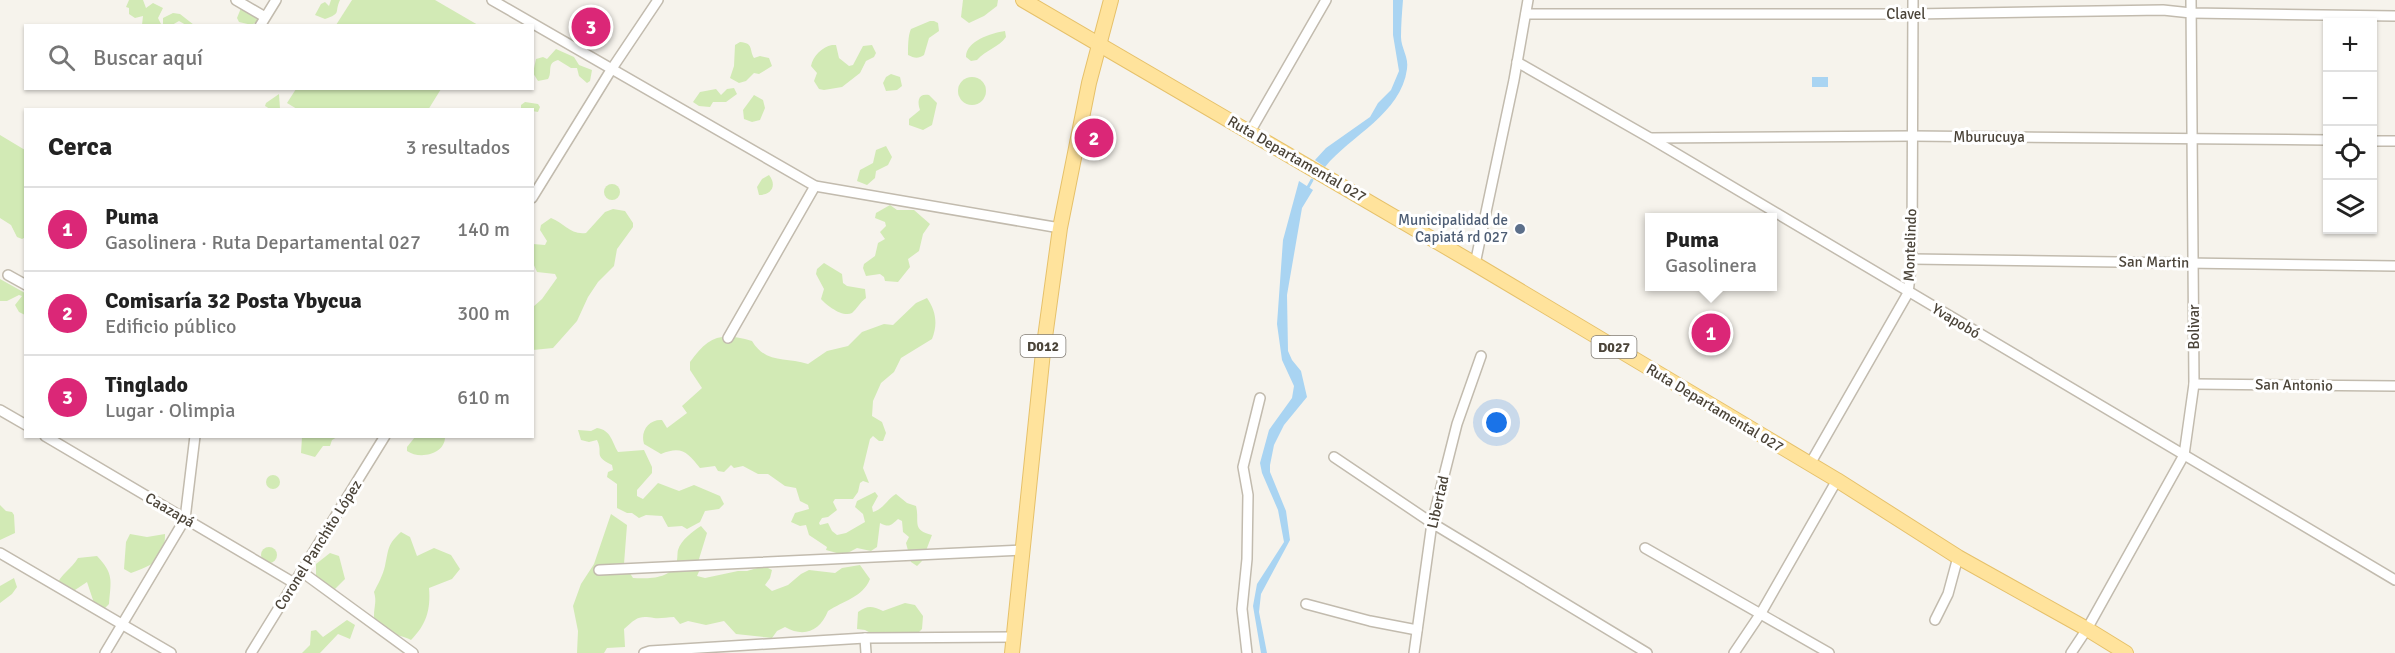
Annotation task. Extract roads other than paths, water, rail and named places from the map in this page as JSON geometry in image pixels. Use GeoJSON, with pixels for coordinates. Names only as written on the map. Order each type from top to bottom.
{"type":"FeatureCollection","features":[{"type":"Feature","properties":{"kind":"main road","name":"Ruta Departamental 027"},"geometry":{"type":"LineString","coordinates":[[1023,0],[1475,264],[1837,480],[1958,557],[2126,653]]}},
{"type":"Feature","properties":{"kind":"main road","name":"D012"},"geometry":{"type":"LineString","coordinates":[[1012,653],[1043,352],[1060,228],[1089,83],[1111,0]]}},
{"type":"Feature","properties":{"kind":"street"},"geometry":{"type":"LineString","coordinates":[[236,0],[262,21],[276,0]]}},
{"type":"Feature","properties":{"kind":"street"},"geometry":{"type":"LineString","coordinates":[[492,0],[533,24]]}},
{"type":"Feature","properties":{"kind":"street"},"geometry":{"type":"LineString","coordinates":[[534,195],[611,70],[658,0]]}},
{"type":"Feature","properties":{"kind":"street"},"geometry":{"type":"LineString","coordinates":[[1250,132],[1326,0]]}},
{"type":"Feature","properties":{"kind":"street"},"geometry":{"type":"LineString","coordinates":[[1475,264],[1528,0]]}},
{"type":"Feature","properties":{"kind":"street","name":"Montelindo"},"geometry":{"type":"LineString","coordinates":[[1810,464],[1908,293],[1912,259],[1913,0]]}},
{"type":"Feature","properties":{"kind":"street","name":"Bolivar"},"geometry":{"type":"LineString","coordinates":[[2071,653],[2087,629],[2184,455],[2194,384],[2191,0]]}},
{"type":"Feature","properties":{"kind":"street","name":"Clavel"},"geometry":{"type":"LineString","coordinates":[[1526,14],[1913,14],[2163,10],[2191,14],[2395,16]]}},
{"type":"Feature","properties":{"kind":"street"},"geometry":{"type":"LineString","coordinates":[[534,25],[815,186],[1060,228]]}},
{"type":"Feature","properties":{"kind":"street","name":"Yvapobó"},"geometry":{"type":"LineString","coordinates":[[1517,62],[1775,213]]}},
{"type":"Feature","properties":{"kind":"street","name":"Mburucuya"},"geometry":{"type":"LineString","coordinates":[[1650,138],[1911,136],[2323,140]]}},
{"type":"Feature","properties":{"kind":"street"},"geometry":{"type":"LineString","coordinates":[[2377,141],[2395,141]]}},
{"type":"Feature","properties":{"kind":"street"},"geometry":{"type":"LineString","coordinates":[[728,338],[815,186]]}},
{"type":"Feature","properties":{"kind":"street","name":"Yvapobó"},"geometry":{"type":"LineString","coordinates":[[1777,214],[2395,580]]}},
{"type":"Feature","properties":{"kind":"street","name":"San Martin"},"geometry":{"type":"LineString","coordinates":[[1912,259],[2395,266]]}},
{"type":"Feature","properties":{"kind":"street"},"geometry":{"type":"LineString","coordinates":[[8,275],[24,284]]}},
{"type":"Feature","properties":{"kind":"street","name":"Libertad"},"geometry":{"type":"LineString","coordinates":[[1414,650],[1432,523],[1457,424],[1481,356]]}},
{"type":"Feature","properties":{"kind":"street","name":"San Antonio"},"geometry":{"type":"LineString","coordinates":[[2194,384],[2395,386]]}},
{"type":"Feature","properties":{"kind":"street"},"geometry":{"type":"LineString","coordinates":[[1247,653],[1242,609],[1247,559],[1248,495],[1242,467],[1260,399]]}},
{"type":"Feature","properties":{"kind":"street"},"geometry":{"type":"LineString","coordinates":[[0,410],[24,424]]}},
{"type":"Feature","properties":{"kind":"street","name":"Caazapá"},"geometry":{"type":"LineString","coordinates":[[48,438],[294,583]]}},
{"type":"Feature","properties":{"kind":"street"},"geometry":{"type":"LineString","coordinates":[[105,653],[185,519],[195,438]]}},
{"type":"Feature","properties":{"kind":"street","name":"Coronel Panchito López"},"geometry":{"type":"LineString","coordinates":[[251,653],[384,438]]}},
{"type":"Feature","properties":{"kind":"street"},"geometry":{"type":"LineString","coordinates":[[1334,457],[1432,523],[1647,653]]}},
{"type":"Feature","properties":{"kind":"street"},"geometry":{"type":"LineString","coordinates":[[1734,653],[1761,613],[1837,480]]}},
{"type":"Feature","properties":{"kind":"street"},"geometry":{"type":"LineString","coordinates":[[1645,548],[1829,653]]}},
{"type":"Feature","properties":{"kind":"street"},"geometry":{"type":"LineString","coordinates":[[598,570],[1022,550]]}},
{"type":"Feature","properties":{"kind":"street"},"geometry":{"type":"LineString","coordinates":[[0,553],[171,653]]}},
{"type":"Feature","properties":{"kind":"street"},"geometry":{"type":"LineString","coordinates":[[1935,620],[1948,594],[1958,557]]}},
{"type":"Feature","properties":{"kind":"street"},"geometry":{"type":"LineString","coordinates":[[302,572],[400,649],[413,653]]}},
{"type":"Feature","properties":{"kind":"street"},"geometry":{"type":"LineString","coordinates":[[1306,604],[1370,621],[1417,630]]}},
{"type":"Feature","properties":{"kind":"street"},"geometry":{"type":"LineString","coordinates":[[644,653],[650,651],[745,650],[865,639],[1013,637]]}},
{"type":"Feature","properties":{"kind":"street"},"geometry":{"type":"LineString","coordinates":[[865,639],[866,653]]}},
{"type":"Feature","properties":{"kind":"street"},"geometry":{"type":"LineString","coordinates":[[1414,650],[1425,653]]}},
{"type":"Feature","properties":{"kind":"water"},"geometry":{"type":"Polygon","coordinates":[[[1393,0],[1403,0],[1401,37],[1407,69],[1403,85],[1395,99],[1374,123],[1325,167],[1315,160],[1326,148],[1370,117],[1378,103],[1391,90],[1399,71],[1393,35],[1393,0]]]}},
{"type":"Feature","properties":{"kind":"water"},"geometry":{"type":"Polygon","coordinates":[[[1812,77],[1828,77],[1828,87],[1812,87],[1812,77]]]}},
{"type":"Feature","properties":{"kind":"water"},"geometry":{"type":"Polygon","coordinates":[[[1299,181],[1313,190],[1302,208],[1287,295],[1288,351],[1301,371],[1307,397],[1284,425],[1274,445],[1270,465],[1270,472],[1286,511],[1290,540],[1261,594],[1259,612],[1267,653],[1261,653],[1253,606],[1257,584],[1284,542],[1278,510],[1260,463],[1269,430],[1292,398],[1294,386],[1282,360],[1277,324],[1283,240],[1299,181]]]}},
{"type":"Feature","properties":{"kind":"waterway"},"geometry":{"type":"LineString","coordinates":[[1307,189],[1312,180]]}},
{"type":"Feature","properties":{"kind":"place","name":"Tinglado"},"geometry":{"type":"Point","coordinates":[591,27]}},
{"type":"Feature","properties":{"kind":"place","name":"Comisaría 32 Posta Ybycua"},"geometry":{"type":"Point","coordinates":[1094,138]}},
{"type":"Feature","properties":{"kind":"place","name":"Municipalidad de Capiatá rd 027"},"geometry":{"type":"Point","coordinates":[1520,229]}},
{"type":"Feature","properties":{"kind":"place","name":"Puma"},"geometry":{"type":"Point","coordinates":[1711,333]}}]}
